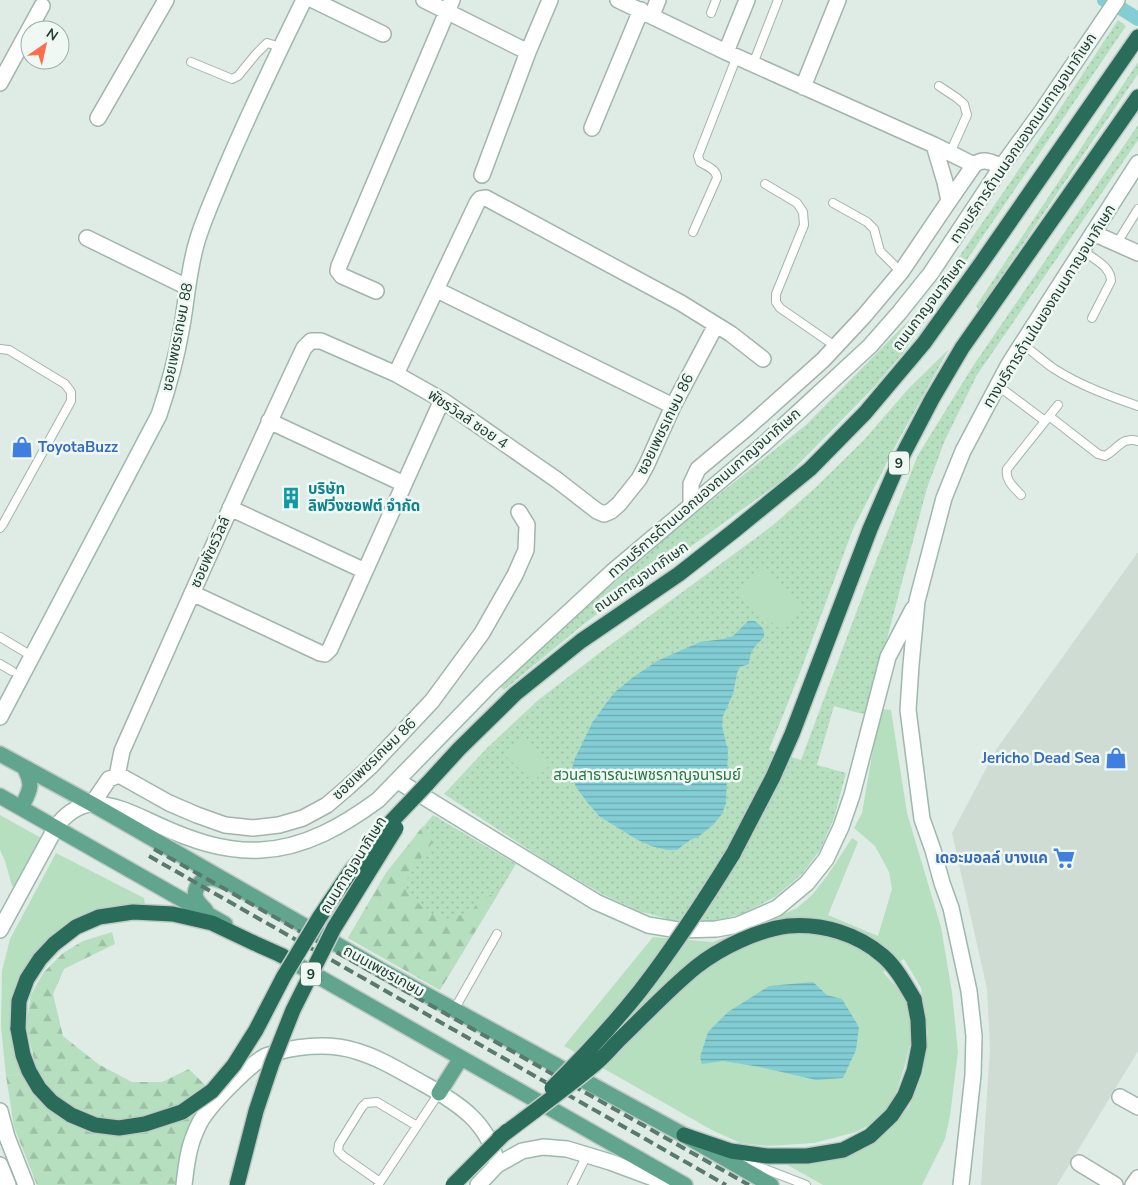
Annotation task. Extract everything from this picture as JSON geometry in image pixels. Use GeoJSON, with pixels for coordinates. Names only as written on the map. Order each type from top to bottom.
{"type":"FeatureCollection","features":[{"type":"Feature","properties":{"kind":"highway","name":"ถนนกาญจนาภิเษก"},"geometry":{"type":"LineString","coordinates":[[236,1185],[256,1111],[272,1062],[293,1010],[334,928],[377,858],[427,784],[459,749],[515,694],[580,641],[679,574],[810,469],[865,413],[924,343],[1138,37]]}},
{"type":"Feature","properties":{"kind":"highway","name":"9"},"geometry":{"type":"LineString","coordinates":[[453,1185],[540,1100],[603,1034],[639,992],[696,913],[733,854],[777,768],[813,682],[870,529],[899,462],[932,399],[962,348],[1135,102]]}},
{"type":"Feature","properties":{"kind":"highway"},"geometry":{"type":"LineString","coordinates":[[283,956],[212,923],[173,914],[133,912],[99,917],[76,927],[54,944],[40,959],[27,979],[19,1001],[18,1029],[23,1056],[39,1088],[52,1102],[71,1115],[95,1125],[119,1128],[145,1124],[182,1112],[212,1091],[234,1065],[256,1030],[289,968],[319,918],[350,872],[389,824],[427,784]]}},
{"type":"Feature","properties":{"kind":"highway"},"geometry":{"type":"LineString","coordinates":[[499,1138],[596,1064],[696,967],[733,944],[764,932],[788,926],[816,926],[863,940],[885,957],[914,999],[918,1020],[919,1046],[914,1071],[905,1095],[892,1115],[870,1136],[843,1150],[808,1156],[767,1156],[731,1151],[684,1135]]}},
{"type":"Feature","properties":{"kind":"main road","name":"ถนนเพชรเกษม"},"geometry":{"type":"LineString","coordinates":[[0,754],[181,854],[383,971],[684,1135],[771,1185]]}},
{"type":"Feature","properties":{"kind":"main road"},"geometry":{"type":"LineString","coordinates":[[21,808],[31,784],[24,767]]}},
{"type":"Feature","properties":{"kind":"main road"},"geometry":{"type":"LineString","coordinates":[[0,796],[685,1185]]}},
{"type":"Feature","properties":{"kind":"main road"},"geometry":{"type":"LineString","coordinates":[[212,917],[197,900],[195,894],[197,888],[206,878],[230,884]]}},
{"type":"Feature","properties":{"kind":"main road"},"geometry":{"type":"LineString","coordinates":[[439,1093],[461,1058]]}},
{"type":"Feature","properties":{"kind":"street"},"geometry":{"type":"LineString","coordinates":[[98,118],[166,0]]}},
{"type":"Feature","properties":{"kind":"street","name":"ซอยเพชรเกษม 88"},"geometry":{"type":"LineString","coordinates":[[0,717],[159,416],[169,383],[181,330],[187,287],[196,246],[211,203],[240,135],[304,0]]}},
{"type":"Feature","properties":{"kind":"street"},"geometry":{"type":"LineString","coordinates":[[313,0],[383,34]]}},
{"type":"Feature","properties":{"kind":"street"},"geometry":{"type":"LineString","coordinates":[[424,0],[449,6],[528,52]]}},
{"type":"Feature","properties":{"kind":"street"},"geometry":{"type":"LineString","coordinates":[[482,175],[528,52],[550,0]]}},
{"type":"Feature","properties":{"kind":"street"},"geometry":{"type":"LineString","coordinates":[[618,0],[974,165]]}},
{"type":"Feature","properties":{"kind":"street"},"geometry":{"type":"LineString","coordinates":[[592,128],[647,13],[658,0]]}},
{"type":"Feature","properties":{"kind":"street"},"geometry":{"type":"LineString","coordinates":[[731,54],[747,0]]}},
{"type":"Feature","properties":{"kind":"street"},"geometry":{"type":"LineString","coordinates":[[803,87],[838,0]]}},
{"type":"Feature","properties":{"kind":"street","name":"ทางบริการด้านนอกของถนนกาญจนาภิเษก"},"geometry":{"type":"LineString","coordinates":[[92,804],[120,809],[212,846],[260,850],[301,843],[357,816],[378,800],[491,684],[611,573],[764,444],[870,346],[931,273],[1002,166],[1042,111],[1117,0]]}},
{"type":"Feature","properties":{"kind":"street"},"geometry":{"type":"LineString","coordinates":[[0,84],[42,6]]}},
{"type":"Feature","properties":{"kind":"street"},"geometry":{"type":"LineString","coordinates":[[376,291],[342,276],[338,272],[339,266],[449,6]]}},
{"type":"Feature","properties":{"kind":"street"},"geometry":{"type":"LineString","coordinates":[[934,145],[945,182],[948,201]]}},
{"type":"Feature","properties":{"kind":"street"},"geometry":{"type":"LineString","coordinates":[[691,504],[691,484],[698,469],[823,360],[864,316],[901,272],[974,165],[984,160],[1002,166]]}},
{"type":"Feature","properties":{"kind":"street","name":"ทางบริการด้านในของถนนกาญจนาภิเษก"},"geometry":{"type":"LineString","coordinates":[[961,1185],[973,1075],[974,1036],[969,991],[951,908],[922,819],[908,710],[910,665],[917,600],[944,498],[963,451],[1009,364],[1138,163]]}},
{"type":"Feature","properties":{"kind":"street"},"geometry":{"type":"LineString","coordinates":[[396,374],[477,203],[480,199],[486,198],[681,303],[732,334],[764,359]]}},
{"type":"Feature","properties":{"kind":"street"},"geometry":{"type":"LineString","coordinates":[[1093,233],[1138,253]]}},
{"type":"Feature","properties":{"kind":"street"},"geometry":{"type":"LineString","coordinates":[[87,238],[187,287]]}},
{"type":"Feature","properties":{"kind":"street"},"geometry":{"type":"LineString","coordinates":[[436,290],[673,406]]}},
{"type":"Feature","properties":{"kind":"street","name":"ซอยเพชรเกษม 86"},"geometry":{"type":"LineString","coordinates":[[604,514],[619,504],[639,479],[673,406],[716,325]]}},
{"type":"Feature","properties":{"kind":"street","name":"ซอยพัชรวิลล์"},"geometry":{"type":"LineString","coordinates":[[116,776],[122,751],[269,421],[304,348],[311,340],[321,341]]}},
{"type":"Feature","properties":{"kind":"street","name":"พัชรวิลล์ ซอย 4"},"geometry":{"type":"LineString","coordinates":[[321,341],[396,374],[442,400],[557,480],[597,511],[604,514]]}},
{"type":"Feature","properties":{"kind":"street"},"geometry":{"type":"LineString","coordinates":[[192,593],[325,654],[330,650],[442,400]]}},
{"type":"Feature","properties":{"kind":"street"},"geometry":{"type":"LineString","coordinates":[[269,421],[404,484]]}},
{"type":"Feature","properties":{"kind":"street"},"geometry":{"type":"LineString","coordinates":[[747,428],[764,444]]}},
{"type":"Feature","properties":{"kind":"street"},"geometry":{"type":"LineString","coordinates":[[230,508],[365,571]]}},
{"type":"Feature","properties":{"kind":"street","name":"ซอยเพชรเกษม 86"},"geometry":{"type":"LineString","coordinates":[[116,776],[119,775],[170,803],[225,825],[253,828],[279,824],[303,818],[327,804],[371,766],[432,701],[482,632],[515,575],[526,550],[527,525],[519,512]]}},
{"type":"Feature","properties":{"kind":"street"},"geometry":{"type":"LineString","coordinates":[[398,781],[596,902],[648,925],[678,930],[716,929],[738,924],[777,908],[807,883],[826,859],[842,827],[888,657],[917,600]]}},
{"type":"Feature","properties":{"kind":"street"},"geometry":{"type":"LineString","coordinates":[[0,930],[56,827],[68,814],[81,806],[92,804],[110,779],[116,776]]}},
{"type":"Feature","properties":{"kind":"street"},"geometry":{"type":"LineString","coordinates":[[184,1185],[194,1134],[204,1116],[244,1072],[265,1057],[295,1048],[324,1046],[354,1050],[388,1064],[439,1093],[472,1117],[487,1134],[495,1153],[497,1165]]}},
{"type":"Feature","properties":{"kind":"street"},"geometry":{"type":"LineString","coordinates":[[1120,1097],[1138,1107]]}},
{"type":"Feature","properties":{"kind":"street"},"geometry":{"type":"LineString","coordinates":[[0,1110],[7,1137],[26,1185]]}},
{"type":"Feature","properties":{"kind":"street"},"geometry":{"type":"LineString","coordinates":[[966,1140],[968,1185]]}},
{"type":"Feature","properties":{"kind":"street"},"geometry":{"type":"LineString","coordinates":[[478,1185],[497,1165],[522,1151],[543,1147],[567,1149],[610,1162],[672,1185]]}},
{"type":"Feature","properties":{"kind":"street"},"geometry":{"type":"LineString","coordinates":[[1079,1163],[1116,1185]]}},
{"type":"Feature","properties":{"kind":"street"},"geometry":{"type":"LineString","coordinates":[[1134,1185],[1138,1178]]}},
{"type":"Feature","properties":{"kind":"lane"},"geometry":{"type":"LineString","coordinates":[[711,12],[716,0]]}},
{"type":"Feature","properties":{"kind":"lane"},"geometry":{"type":"LineString","coordinates":[[753,64],[778,0]]}},
{"type":"Feature","properties":{"kind":"lane"},"geometry":{"type":"LineString","coordinates":[[191,62],[232,79],[238,76],[267,43],[281,47]]}},
{"type":"Feature","properties":{"kind":"lane"},"geometry":{"type":"LineString","coordinates":[[693,232],[717,178],[717,173],[700,162],[698,156],[731,54]]}},
{"type":"Feature","properties":{"kind":"lane"},"geometry":{"type":"LineString","coordinates":[[939,86],[964,104],[967,116],[950,153]]}},
{"type":"Feature","properties":{"kind":"lane"},"geometry":{"type":"LineString","coordinates":[[765,184],[797,204],[803,212],[804,225],[776,294],[776,302],[780,308],[835,346]]}},
{"type":"Feature","properties":{"kind":"lane"},"geometry":{"type":"LineString","coordinates":[[833,203],[874,228],[880,251],[901,272]]}},
{"type":"Feature","properties":{"kind":"lane"},"geometry":{"type":"LineString","coordinates":[[1117,243],[1138,209]]}},
{"type":"Feature","properties":{"kind":"lane"},"geometry":{"type":"LineString","coordinates":[[1082,250],[1107,268],[1111,274],[1111,281],[1092,318]]}},
{"type":"Feature","properties":{"kind":"lane"},"geometry":{"type":"LineString","coordinates":[[1022,344],[1053,368],[1075,380],[1105,395],[1138,406]]}},
{"type":"Feature","properties":{"kind":"lane"},"geometry":{"type":"LineString","coordinates":[[0,350],[9,350],[65,384],[71,392],[72,401],[0,528]]}},
{"type":"Feature","properties":{"kind":"lane"},"geometry":{"type":"LineString","coordinates":[[998,385],[1098,454],[1105,456],[1128,439],[1138,441]]}},
{"type":"Feature","properties":{"kind":"lane"},"geometry":{"type":"LineString","coordinates":[[1021,496],[1008,481],[1006,476],[1007,470],[1058,404]]}},
{"type":"Feature","properties":{"kind":"lane"},"geometry":{"type":"LineString","coordinates":[[0,639],[25,652]]}},
{"type":"Feature","properties":{"kind":"lane"},"geometry":{"type":"LineString","coordinates":[[0,664],[12,671]]}},
{"type":"Feature","properties":{"kind":"lane"},"geometry":{"type":"LineString","coordinates":[[454,1010],[496,934]]}},
{"type":"Feature","properties":{"kind":"lane"},"geometry":{"type":"LineString","coordinates":[[417,1126],[377,1102],[366,1103],[339,1144],[338,1151],[379,1183],[417,1126],[439,1093]]}},
{"type":"Feature","properties":{"kind":"lane"},"geometry":{"type":"LineString","coordinates":[[572,1185],[587,1155]]}},
{"type":"Feature","properties":{"kind":"lane"},"geometry":{"type":"LineString","coordinates":[[724,1158],[765,1169],[806,1185]]}},
{"type":"Feature","properties":{"kind":"shaded area","name":"เดอะมอลล์ บางแค"},"geometry":{"type":"Polygon","coordinates":[[[1138,552],[1138,1051],[1057,1185],[981,1185],[990,1049],[987,989],[952,833],[996,750],[1138,552]]]}},
{"type":"Feature","properties":{"kind":"green space"},"geometry":{"type":"Polygon","coordinates":[[[1118,20],[1126,26],[928,317],[902,354],[875,386],[783,480],[585,623],[504,690],[498,684],[678,527],[806,425],[930,299],[1050,124],[1118,20]]]}},
{"type":"Feature","properties":{"kind":"green space"},"geometry":{"type":"Polygon","coordinates":[[[1138,62],[1138,74],[979,309],[976,306],[1138,62]]]}},
{"type":"Feature","properties":{"kind":"green space","name":"สวนสาธารณะเพชรกาญจนารมย์"},"geometry":{"type":"Polygon","coordinates":[[[1138,125],[1138,140],[977,375],[945,440],[927,488],[867,714],[834,706],[817,765],[846,773],[834,818],[820,850],[802,874],[775,897],[742,914],[707,923],[671,920],[639,911],[602,894],[554,866],[444,794],[487,748],[537,701],[772,526],[815,488],[864,440],[909,388],[949,349],[898,441],[853,529],[769,750],[801,760],[868,581],[918,455],[973,366],[1138,125]]]}},
{"type":"Feature","properties":{"kind":"green space"},"geometry":{"type":"Polygon","coordinates":[[[759,567],[804,606],[782,631],[737,593],[759,567]]]}},
{"type":"Feature","properties":{"kind":"green space"},"geometry":{"type":"Polygon","coordinates":[[[880,709],[891,710],[907,813],[941,927],[952,992],[958,1052],[950,1116],[945,1139],[922,1185],[823,1185],[784,1163],[849,1155],[889,1130],[909,1107],[923,1074],[928,1032],[921,988],[904,959],[883,972],[905,997],[911,1013],[913,1032],[893,1102],[882,1118],[856,1132],[814,1143],[768,1146],[740,1143],[710,1129],[564,1046],[653,937],[713,942],[797,908],[812,895],[827,876],[852,838],[858,842],[828,915],[878,936],[892,889],[889,872],[875,846],[854,828],[862,813],[880,709]]]}},
{"type":"Feature","properties":{"kind":"green space"},"geometry":{"type":"Polygon","coordinates":[[[523,739],[549,766],[533,782],[506,756],[523,739]]]}},
{"type":"Feature","properties":{"kind":"green space"},"geometry":{"type":"Polygon","coordinates":[[[0,815],[41,838],[14,887],[12,886],[0,850],[0,815]]]}},
{"type":"Feature","properties":{"kind":"green space"},"geometry":{"type":"Polygon","coordinates":[[[433,815],[516,864],[440,990],[348,938],[386,873],[433,815]]]}},
{"type":"Feature","properties":{"kind":"green space"},"geometry":{"type":"Polygon","coordinates":[[[423,826],[433,842],[408,875],[406,892],[429,913],[449,919],[472,911],[480,899],[499,892],[440,990],[348,938],[386,873],[423,826]]]}},
{"type":"Feature","properties":{"kind":"green space"},"geometry":{"type":"Polygon","coordinates":[[[56,853],[144,898],[145,904],[143,909],[101,913],[23,973],[10,1005],[12,1032],[21,1074],[6,1076],[1,1027],[2,971],[10,939],[56,853]]]}},
{"type":"Feature","properties":{"kind":"green space"},"geometry":{"type":"Polygon","coordinates":[[[112,932],[115,944],[64,969],[53,994],[63,1036],[98,1064],[132,1082],[162,1082],[189,1069],[215,1095],[178,1185],[37,1185],[14,1127],[6,1076],[21,1074],[36,1067],[26,1025],[31,995],[43,973],[63,953],[83,941],[112,932]]]}},
{"type":"Feature","properties":{"kind":"water"},"geometry":{"type":"Polygon","coordinates":[[[748,621],[755,621],[761,626],[764,637],[752,651],[749,664],[740,667],[733,694],[723,716],[722,726],[728,751],[726,803],[722,814],[713,825],[698,837],[690,840],[677,850],[667,850],[651,846],[599,816],[576,787],[571,772],[575,758],[592,723],[607,702],[615,692],[632,678],[657,661],[700,642],[733,636],[748,621]]]}},
{"type":"Feature","properties":{"kind":"water"},"geometry":{"type":"Polygon","coordinates":[[[813,982],[827,995],[842,999],[859,1027],[856,1050],[843,1078],[816,1080],[760,1067],[723,1061],[702,1064],[700,1057],[708,1032],[728,1012],[769,986],[813,982]]]}},
{"type":"Feature","properties":{"kind":"waterway"},"geometry":{"type":"LineString","coordinates":[[1104,0],[1138,19]]}},
{"type":"Feature","properties":{"kind":"railway"},"geometry":{"type":"LineString","coordinates":[[154,849],[749,1185]]}},
{"type":"Feature","properties":{"kind":"railway"},"geometry":{"type":"LineString","coordinates":[[149,856],[726,1185]]}},
{"type":"Feature","properties":{"kind":"place","name":"ToyotaBuzz"},"geometry":{"type":"Point","coordinates":[22,447]}},
{"type":"Feature","properties":{"kind":"place","name":"บริษัท ลิฟวิ่งซอฟต์ จำกัด"},"geometry":{"type":"Point","coordinates":[291,498]}},
{"type":"Feature","properties":{"kind":"place","name":"Jericho Dead Sea"},"geometry":{"type":"Point","coordinates":[1116,758]}},
{"type":"Feature","properties":{"kind":"place","name":"เดอะมอลล์ บางแค"},"geometry":{"type":"Point","coordinates":[1064,858]}}]}
